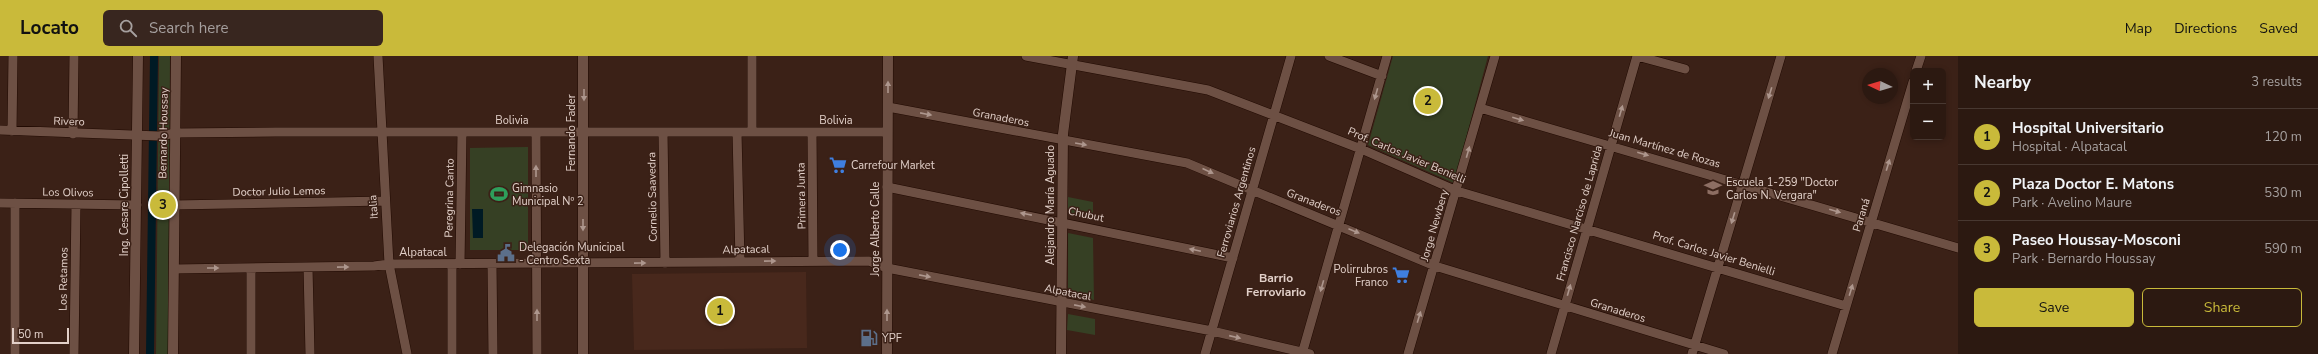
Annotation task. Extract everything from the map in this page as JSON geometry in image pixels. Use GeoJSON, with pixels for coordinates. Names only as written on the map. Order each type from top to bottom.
{"type":"FeatureCollection","features":[{"type":"Feature","properties":{"kind":"street"},"geometry":{"type":"LineString","coordinates":[[12,131],[13,56]]}},
{"type":"Feature","properties":{"kind":"street"},"geometry":{"type":"LineString","coordinates":[[73,134],[74,56]]}},
{"type":"Feature","properties":{"kind":"street","name":"Ing. Cesare Cipolletti"},"geometry":{"type":"LineString","coordinates":[[134,354],[138,56]]}},
{"type":"Feature","properties":{"kind":"street","name":"Bernardo Houssay"},"geometry":{"type":"LineString","coordinates":[[172,354],[176,56]]}},
{"type":"Feature","properties":{"kind":"street","name":"Italia"},"geometry":{"type":"LineString","coordinates":[[378,56],[381,132],[390,264],[407,354]]}},
{"type":"Feature","properties":{"kind":"street","name":"Fernando Fader"},"geometry":{"type":"LineString","coordinates":[[582,354],[584,132],[583,56]]}},
{"type":"Feature","properties":{"kind":"street"},"geometry":{"type":"LineString","coordinates":[[752,56],[752,132]]}},
{"type":"Feature","properties":{"kind":"street","name":"Jorge Alberto Calle"},"geometry":{"type":"LineString","coordinates":[[887,354],[888,56]]}},
{"type":"Feature","properties":{"kind":"street","name":"Prof. Carlos Javier Benielli"},"geometry":{"type":"LineString","coordinates":[[1026,56],[1072,60],[1199,87],[1274,114],[1361,149],[1457,191],[1587,228],[1846,306]]}},
{"type":"Feature","properties":{"kind":"street","name":"Ferroviarios Argentinos"},"geometry":{"type":"LineString","coordinates":[[1205,354],[1291,56]]}},
{"type":"Feature","properties":{"kind":"street"},"geometry":{"type":"LineString","coordinates":[[1329,56],[1382,76]]}},
{"type":"Feature","properties":{"kind":"street"},"geometry":{"type":"LineString","coordinates":[[1304,354],[1387,56]]}},
{"type":"Feature","properties":{"kind":"street","name":"Jorge Newbery"},"geometry":{"type":"LineString","coordinates":[[1408,354],[1457,191],[1495,56]]}},
{"type":"Feature","properties":{"kind":"street"},"geometry":{"type":"LineString","coordinates":[[1637,56],[1685,69]]}},
{"type":"Feature","properties":{"kind":"street","name":"Francisco Narciso de Laprida"},"geometry":{"type":"LineString","coordinates":[[1551,354],[1637,56]]}},
{"type":"Feature","properties":{"kind":"street"},"geometry":{"type":"LineString","coordinates":[[1693,350],[1781,56]]}},
{"type":"Feature","properties":{"kind":"street"},"geometry":{"type":"LineString","coordinates":[[1917,68],[1921,56]]}},
{"type":"Feature","properties":{"kind":"street","name":"Alejandro María Aguado"},"geometry":{"type":"LineString","coordinates":[[1061,354],[1062,141],[1072,60]]}},
{"type":"Feature","properties":{"kind":"street","name":"Paraná"},"geometry":{"type":"LineString","coordinates":[[1832,354],[1910,92]]}},
{"type":"Feature","properties":{"kind":"street","name":"Granaderos"},"geometry":{"type":"LineString","coordinates":[[888,107],[1062,141],[1187,163],[1340,225],[1434,266],[1564,306],[1693,350],[1724,354]]}},
{"type":"Feature","properties":{"kind":"street","name":"Juan Martínez de Rozas"},"geometry":{"type":"LineString","coordinates":[[1480,108],[1611,145],[1958,248]]}},
{"type":"Feature","properties":{"kind":"street","name":"Rivero"},"geometry":{"type":"LineString","coordinates":[[0,130],[73,134],[136,134]]}},
{"type":"Feature","properties":{"kind":"street","name":"Peregrina Canto"},"geometry":{"type":"LineString","coordinates":[[452,354],[462,132]]}},
{"type":"Feature","properties":{"kind":"street"},"geometry":{"type":"LineString","coordinates":[[536,132],[537,354]]}},
{"type":"Feature","properties":{"kind":"street","name":"Cornelio Saavedra"},"geometry":{"type":"LineString","coordinates":[[663,132],[666,263]]}},
{"type":"Feature","properties":{"kind":"street"},"geometry":{"type":"LineString","coordinates":[[737,132],[740,261]]}},
{"type":"Feature","properties":{"kind":"street","name":"Primera Junta"},"geometry":{"type":"LineString","coordinates":[[812,132],[813,260]]}},
{"type":"Feature","properties":{"kind":"street","name":"Bolivia"},"geometry":{"type":"LineString","coordinates":[[136,134],[159,136],[176,133],[887,132]]}},
{"type":"Feature","properties":{"kind":"street","name":"Chubut"},"geometry":{"type":"LineString","coordinates":[[887,187],[1062,221],[1233,258]]}},
{"type":"Feature","properties":{"kind":"street","name":"Doctor Julio Lemos"},"geometry":{"type":"LineString","coordinates":[[174,205],[385,201]]}},
{"type":"Feature","properties":{"kind":"street","name":"Los Olivos"},"geometry":{"type":"LineString","coordinates":[[0,203],[136,205]]}},
{"type":"Feature","properties":{"kind":"street"},"geometry":{"type":"LineString","coordinates":[[15,203],[15,354]]}},
{"type":"Feature","properties":{"kind":"street","name":"Los Retamos"},"geometry":{"type":"LineString","coordinates":[[74,354],[76,204]]}},
{"type":"Feature","properties":{"kind":"street","name":"Alpatacal"},"geometry":{"type":"LineString","coordinates":[[174,269],[374,266],[390,264],[583,264],[813,260],[869,261],[887,268],[1212,331],[1304,354]]}},
{"type":"Feature","properties":{"kind":"street"},"geometry":{"type":"LineString","coordinates":[[492,264],[493,354]]}},
{"type":"Feature","properties":{"kind":"street"},"geometry":{"type":"LineString","coordinates":[[308,267],[310,354]]}},
{"type":"Feature","properties":{"kind":"street"},"geometry":{"type":"LineString","coordinates":[[250,354],[251,268]]}},
{"type":"Feature","properties":{"kind":"shaded area"},"geometry":{"type":"Polygon","coordinates":[[[806,272],[807,348],[634,350],[632,274],[806,272]]]}},
{"type":"Feature","properties":{"kind":"green space"},"geometry":{"type":"Polygon","coordinates":[[[159,56],[170,56],[168,354],[156,354],[159,56]]]}},
{"type":"Feature","properties":{"kind":"green space"},"geometry":{"type":"Polygon","coordinates":[[[1393,56],[1488,56],[1454,183],[1368,145],[1393,56]]]}},
{"type":"Feature","properties":{"kind":"green space","name":"Gimnasio Municipal Nº 2"},"geometry":{"type":"Polygon","coordinates":[[[528,147],[528,250],[470,250],[470,148],[528,147]]]}},
{"type":"Feature","properties":{"kind":"green space"},"geometry":{"type":"Polygon","coordinates":[[[1068,197],[1093,202],[1093,219],[1068,214],[1068,197]]]}},
{"type":"Feature","properties":{"kind":"green space"},"geometry":{"type":"Polygon","coordinates":[[[1068,233],[1093,238],[1094,300],[1068,295],[1068,233]]]}},
{"type":"Feature","properties":{"kind":"green space"},"geometry":{"type":"Polygon","coordinates":[[[1068,314],[1095,319],[1095,335],[1067,330],[1068,314]]]}},
{"type":"Feature","properties":{"kind":"water"},"geometry":{"type":"Polygon","coordinates":[[[472,209],[483,209],[483,238],[473,238],[472,209]]]}},
{"type":"Feature","properties":{"kind":"waterway"},"geometry":{"type":"LineString","coordinates":[[150,354],[154,56]]}},
{"type":"Feature","properties":{"kind":"place","name":"Plaza Doctor E. Matons"},"geometry":{"type":"Point","coordinates":[1428,101]}},
{"type":"Feature","properties":{"kind":"place","name":"Carrefour Market"},"geometry":{"type":"Point","coordinates":[838,165]}},
{"type":"Feature","properties":{"kind":"place","name":"Escuela 1-259 \"Doctor Carlos N. Vergara\""},"geometry":{"type":"Point","coordinates":[1713,188]}},
{"type":"Feature","properties":{"kind":"place","name":"Gimnasio Municipal Nº 2"},"geometry":{"type":"Point","coordinates":[499,194]}},
{"type":"Feature","properties":{"kind":"place","name":"Paseo Houssay-Mosconi"},"geometry":{"type":"Point","coordinates":[163,205]}},
{"type":"Feature","properties":{"kind":"place","name":"Delegación Municipal - Centro Sexta"},"geometry":{"type":"Point","coordinates":[506,253]}},
{"type":"Feature","properties":{"kind":"place","name":"Polirrubros Franco"},"geometry":{"type":"Point","coordinates":[1401,275]}},
{"type":"Feature","properties":{"kind":"place","name":"Hospital Universitario"},"geometry":{"type":"Point","coordinates":[720,311]}},
{"type":"Feature","properties":{"kind":"place","name":"YPF"},"geometry":{"type":"Point","coordinates":[869,338]}},
{"type":"Feature","properties":{"kind":"district","name":"Barrio Ferroviario"},"geometry":{"type":"Point","coordinates":[1276,285]}}]}
